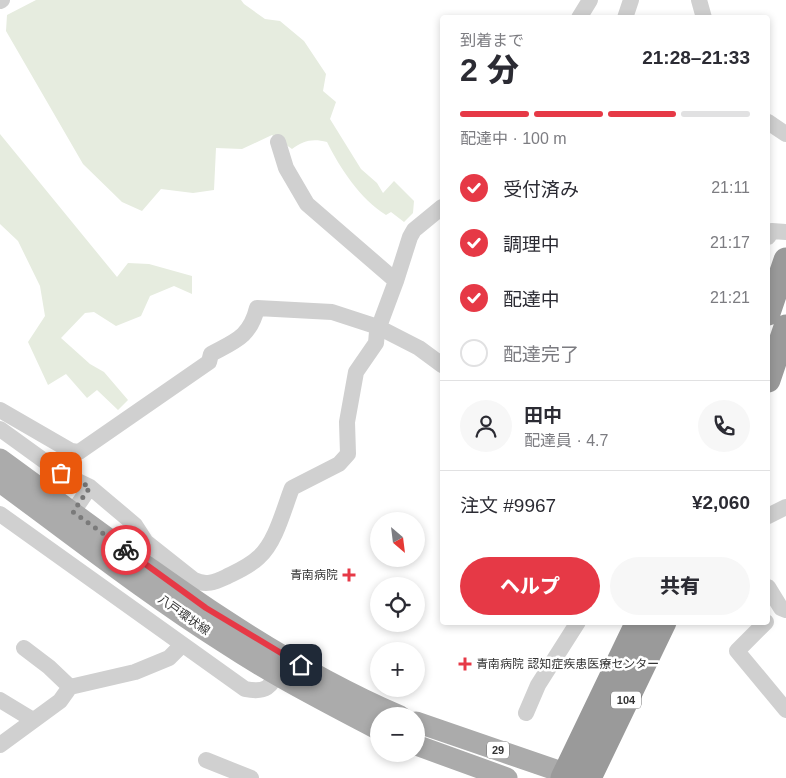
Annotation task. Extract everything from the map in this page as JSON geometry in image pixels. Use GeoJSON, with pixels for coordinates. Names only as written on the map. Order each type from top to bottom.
{"type":"FeatureCollection","features":[{"type":"Feature","properties":{"kind":"highway"},"geometry":{"type":"LineString","coordinates":[[770,307],[786,260]]}},
{"type":"Feature","properties":{"kind":"highway"},"geometry":{"type":"LineString","coordinates":[[770,374],[786,327]]}},
{"type":"Feature","properties":{"kind":"highway","name":"104"},"geometry":{"type":"LineString","coordinates":[[574,777],[637,625]]}},
{"type":"Feature","properties":{"kind":"highway","name":"104"},"geometry":{"type":"LineString","coordinates":[[574,777],[662,625]]}},
{"type":"Feature","properties":{"kind":"main road","name":"八戸環状線"},"geometry":{"type":"LineString","coordinates":[[0,459],[180,614],[224,643],[380,707]]}},
{"type":"Feature","properties":{"kind":"main road","name":"八戸環状線"},"geometry":{"type":"LineString","coordinates":[[0,482],[68,519]]}},
{"type":"Feature","properties":{"kind":"main road","name":"八戸環状線"},"geometry":{"type":"LineString","coordinates":[[281,666],[370,724]]}},
{"type":"Feature","properties":{"kind":"main road","name":"29"},"geometry":{"type":"LineString","coordinates":[[425,725],[574,777]]}},
{"type":"Feature","properties":{"kind":"main road","name":"29"},"geometry":{"type":"LineString","coordinates":[[425,748],[507,778]]}},
{"type":"Feature","properties":{"kind":"street"},"geometry":{"type":"LineString","coordinates":[[581,15],[590,0]]}},
{"type":"Feature","properties":{"kind":"street"},"geometry":{"type":"LineString","coordinates":[[626,15],[631,0]]}},
{"type":"Feature","properties":{"kind":"street"},"geometry":{"type":"LineString","coordinates":[[699,0],[703,15]]}},
{"type":"Feature","properties":{"kind":"street"},"geometry":{"type":"LineString","coordinates":[[770,123],[786,134]]}},
{"type":"Feature","properties":{"kind":"street"},"geometry":{"type":"LineString","coordinates":[[278,142],[286,168],[307,204],[396,281]]}},
{"type":"Feature","properties":{"kind":"street"},"geometry":{"type":"LineString","coordinates":[[0,429],[61,473],[90,487],[135,525],[146,542],[194,580],[203,584],[216,582],[260,557],[272,540],[292,488],[339,464],[348,454],[347,422],[356,372],[376,343],[378,327],[396,281],[410,236],[414,230],[440,209]]}},
{"type":"Feature","properties":{"kind":"street"},"geometry":{"type":"LineString","coordinates":[[770,234],[772,231],[786,232]]}},
{"type":"Feature","properties":{"kind":"street"},"geometry":{"type":"LineString","coordinates":[[0,410],[71,451],[80,452],[209,362],[211,354],[238,340],[254,321],[257,308],[332,312],[378,327],[420,348],[440,363]]}},
{"type":"Feature","properties":{"kind":"street"},"geometry":{"type":"LineString","coordinates":[[68,519],[90,487]]}},
{"type":"Feature","properties":{"kind":"street"},"geometry":{"type":"LineString","coordinates":[[770,515],[786,507]]}},
{"type":"Feature","properties":{"kind":"street"},"geometry":{"type":"LineString","coordinates":[[0,514],[245,689],[264,690],[270,685],[281,666]]}},
{"type":"Feature","properties":{"kind":"street"},"geometry":{"type":"LineString","coordinates":[[770,590],[784,609],[770,620]]}},
{"type":"Feature","properties":{"kind":"street"},"geometry":{"type":"LineString","coordinates":[[526,713],[538,686],[576,625]]}},
{"type":"Feature","properties":{"kind":"street"},"geometry":{"type":"LineString","coordinates":[[764,625],[737,651],[786,710]]}},
{"type":"Feature","properties":{"kind":"street"},"geometry":{"type":"LineString","coordinates":[[0,745],[60,702],[70,687],[135,672],[169,658],[182,645]]}},
{"type":"Feature","properties":{"kind":"street"},"geometry":{"type":"LineString","coordinates":[[24,648],[49,667],[70,687]]}},
{"type":"Feature","properties":{"kind":"street"},"geometry":{"type":"LineString","coordinates":[[0,700],[33,720]]}},
{"type":"Feature","properties":{"kind":"street"},"geometry":{"type":"LineString","coordinates":[[206,760],[251,778]]}},
{"type":"Feature","properties":{"kind":"shaded area"},"geometry":{"type":"Polygon","coordinates":[[[36,0],[241,0],[265,19],[280,21],[304,41],[326,74],[323,91],[336,102],[330,119],[361,169],[377,183],[383,193],[394,181],[414,201],[413,213],[404,222],[391,212],[386,215],[377,208],[359,192],[338,162],[327,142],[308,141],[292,149],[272,135],[242,149],[216,148],[214,190],[193,193],[161,189],[142,211],[122,202],[83,164],[6,31],[7,15],[36,0]]]}},
{"type":"Feature","properties":{"kind":"shaded area"},"geometry":{"type":"Polygon","coordinates":[[[0,134],[117,277],[128,263],[149,264],[192,276],[192,294],[174,286],[150,296],[141,316],[116,326],[94,312],[85,313],[61,338],[90,364],[104,372],[128,400],[118,410],[97,390],[87,398],[66,374],[48,385],[28,342],[45,316],[40,286],[18,241],[0,224],[0,134]]]}},
{"type":"Feature","properties":{"kind":"way so far"},"geometry":{"type":"LineString","coordinates":[[61,473],[90,487],[73,512],[126,550]]}},
{"type":"Feature","properties":{"kind":"place","name":"青南病院"},"geometry":{"type":"Point","coordinates":[349,575]}},
{"type":"Feature","properties":{"kind":"place","name":"青南病院 認知症疾患医療センター"},"geometry":{"type":"Point","coordinates":[465,664]}},
{"type":"Feature","properties":{"kind":"route"},"geometry":{"type":"LineString","coordinates":[[126,550],[206,608],[301,665]]}}]}
